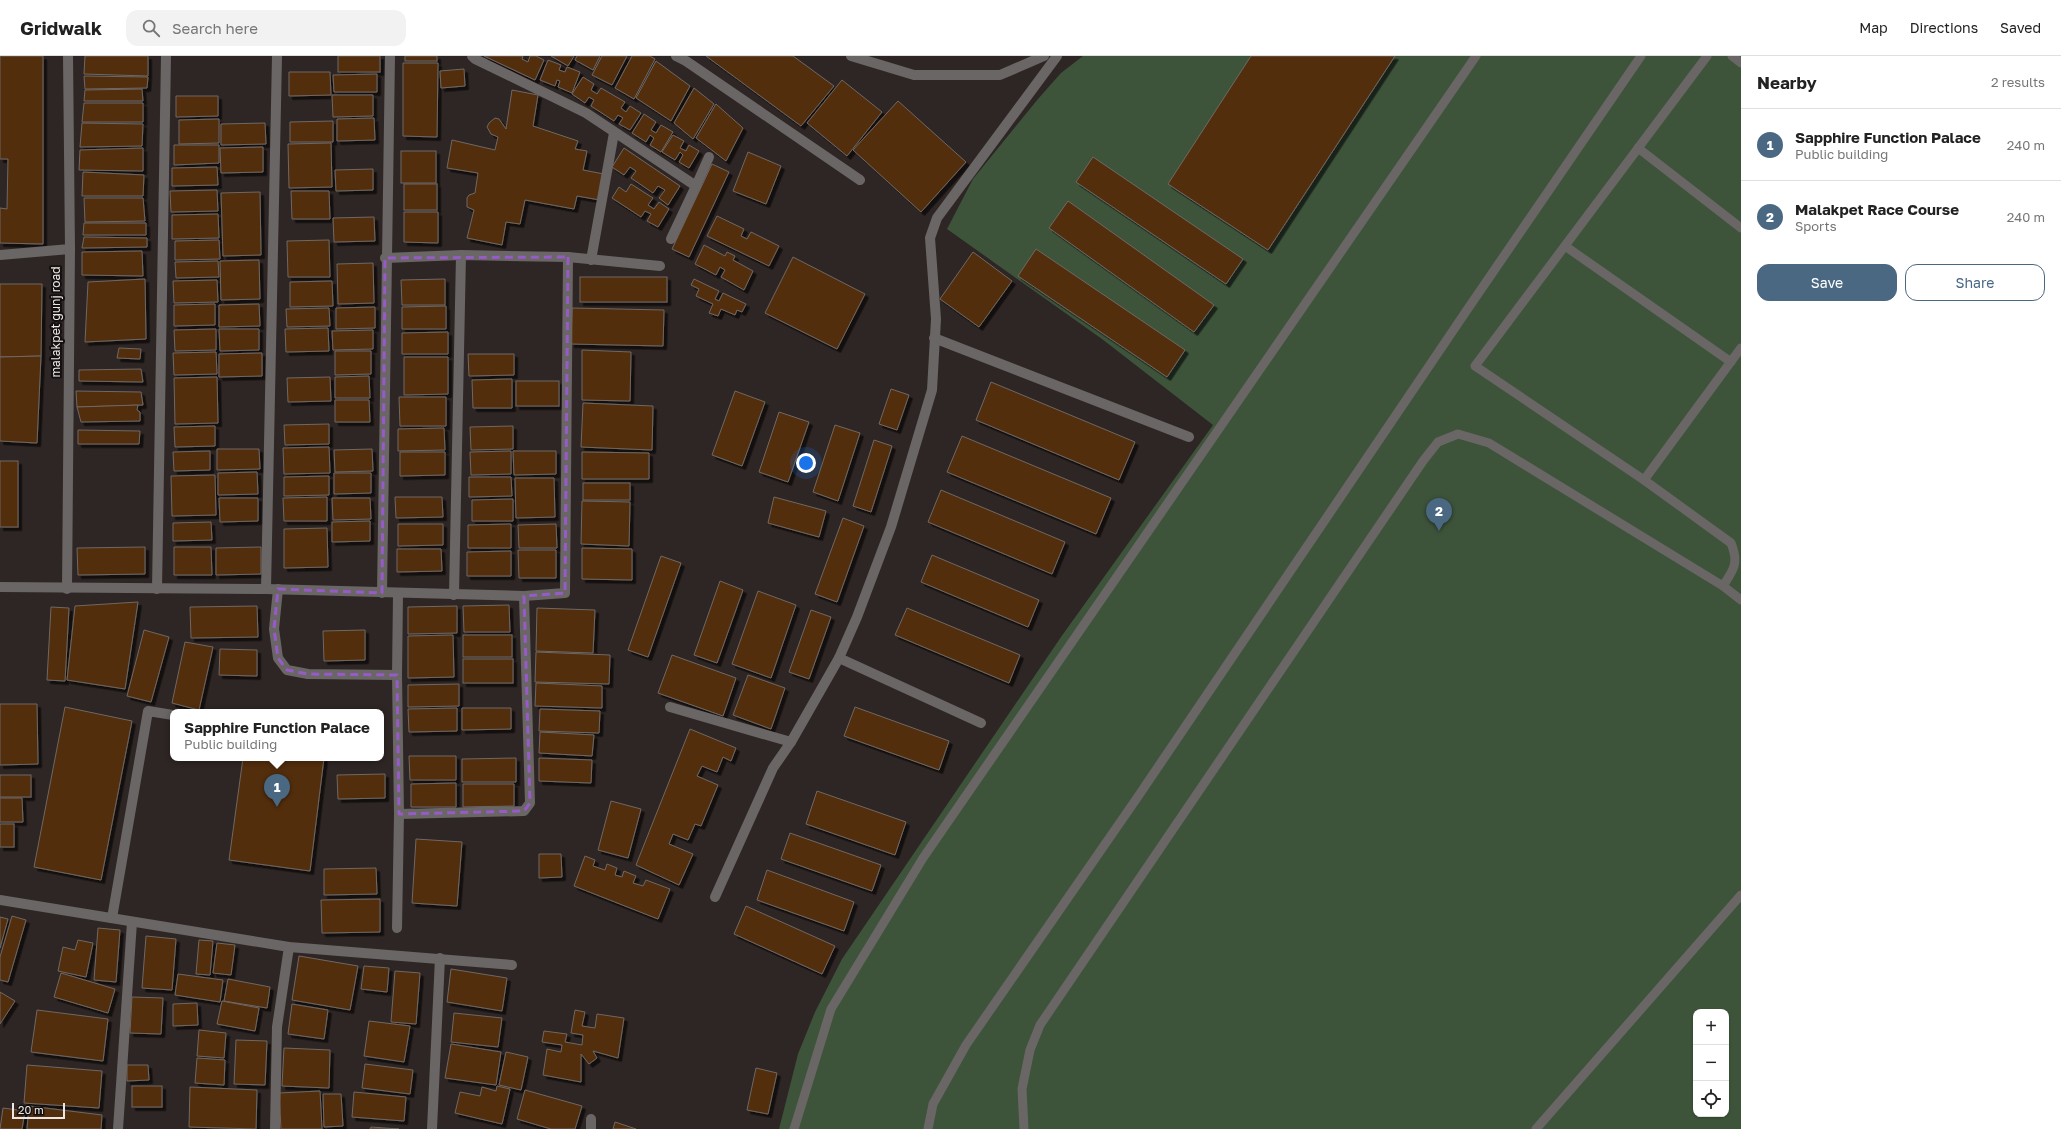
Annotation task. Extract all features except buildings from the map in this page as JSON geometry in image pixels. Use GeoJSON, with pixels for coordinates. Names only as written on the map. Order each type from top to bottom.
{"type":"FeatureCollection","features":[{"type":"Feature","properties":{"kind":"street","name":"malakpet gunj road"},"geometry":{"type":"LineString","coordinates":[[67,589],[70,249],[68,56]]}},
{"type":"Feature","properties":{"kind":"street"},"geometry":{"type":"LineString","coordinates":[[157,589],[166,56]]}},
{"type":"Feature","properties":{"kind":"street"},"geometry":{"type":"LineString","coordinates":[[266,589],[277,56]]}},
{"type":"Feature","properties":{"kind":"street"},"geometry":{"type":"LineString","coordinates":[[382,593],[390,56]]}},
{"type":"Feature","properties":{"kind":"street"},"geometry":{"type":"LineString","coordinates":[[472,56],[496,71],[586,113],[696,186]]}},
{"type":"Feature","properties":{"kind":"street"},"geometry":{"type":"LineString","coordinates":[[676,56],[686,61],[860,180]]}},
{"type":"Feature","properties":{"kind":"street"},"geometry":{"type":"LineString","coordinates":[[850,56],[914,75],[1000,75],[1044,56]]}},
{"type":"Feature","properties":{"kind":"street"},"geometry":{"type":"LineString","coordinates":[[716,897],[773,768],[790,742],[839,658],[857,616],[890,527],[932,390],[936,319],[930,238],[937,218],[1057,56]]}},
{"type":"Feature","properties":{"kind":"street"},"geometry":{"type":"LineString","coordinates":[[591,260],[614,133]]}},
{"type":"Feature","properties":{"kind":"street"},"geometry":{"type":"LineString","coordinates":[[671,239],[709,157]]}},
{"type":"Feature","properties":{"kind":"street"},"geometry":{"type":"LineString","coordinates":[[0,255],[70,249]]}},
{"type":"Feature","properties":{"kind":"street"},"geometry":{"type":"LineString","coordinates":[[386,258],[460,255],[568,257],[660,266]]}},
{"type":"Feature","properties":{"kind":"street"},"geometry":{"type":"LineString","coordinates":[[454,595],[460,255]]}},
{"type":"Feature","properties":{"kind":"street"},"geometry":{"type":"LineString","coordinates":[[0,587],[67,589],[278,589],[398,594],[524,596],[566,593],[568,257]]}},
{"type":"Feature","properties":{"kind":"street"},"geometry":{"type":"LineString","coordinates":[[934,338],[1189,436]]}},
{"type":"Feature","properties":{"kind":"street"},"geometry":{"type":"LineString","coordinates":[[278,589],[274,629],[278,658],[287,670],[308,674],[397,675]]}},
{"type":"Feature","properties":{"kind":"street"},"geometry":{"type":"LineString","coordinates":[[397,928],[399,814],[397,675],[398,594]]}},
{"type":"Feature","properties":{"kind":"street"},"geometry":{"type":"LineString","coordinates":[[399,814],[524,811],[530,803],[524,596]]}},
{"type":"Feature","properties":{"kind":"street"},"geometry":{"type":"LineString","coordinates":[[839,658],[981,723]]}},
{"type":"Feature","properties":{"kind":"street"},"geometry":{"type":"LineString","coordinates":[[670,707],[790,742]]}},
{"type":"Feature","properties":{"kind":"street"},"geometry":{"type":"LineString","coordinates":[[112,918],[148,711],[170,715]]}},
{"type":"Feature","properties":{"kind":"street"},"geometry":{"type":"LineString","coordinates":[[0,900],[289,947],[512,965]]}},
{"type":"Feature","properties":{"kind":"street"},"geometry":{"type":"LineString","coordinates":[[118,1129],[132,922]]}},
{"type":"Feature","properties":{"kind":"street"},"geometry":{"type":"LineString","coordinates":[[275,1129],[277,1027],[289,947]]}},
{"type":"Feature","properties":{"kind":"street"},"geometry":{"type":"LineString","coordinates":[[432,1129],[440,958]]}},
{"type":"Feature","properties":{"kind":"lane"},"geometry":{"type":"LineString","coordinates":[[794,1129],[831,1009],[923,858],[1476,56]]}},
{"type":"Feature","properties":{"kind":"lane"},"geometry":{"type":"LineString","coordinates":[[928,1129],[933,1104],[966,1045],[1138,798],[1473,300],[1641,56]]}},
{"type":"Feature","properties":{"kind":"lane"},"geometry":{"type":"LineString","coordinates":[[1707,56],[1475,366],[1644,480],[1731,544],[1736,557],[1732,572],[1723,586]]}},
{"type":"Feature","properties":{"kind":"lane"},"geometry":{"type":"LineString","coordinates":[[1732,56],[1741,63]]}},
{"type":"Feature","properties":{"kind":"lane"},"geometry":{"type":"LineString","coordinates":[[1638,148],[1741,228]]}},
{"type":"Feature","properties":{"kind":"lane"},"geometry":{"type":"LineString","coordinates":[[1565,246],[1731,362]]}},
{"type":"Feature","properties":{"kind":"lane"},"geometry":{"type":"LineString","coordinates":[[1644,480],[1741,348]]}},
{"type":"Feature","properties":{"kind":"lane"},"geometry":{"type":"LineString","coordinates":[[1024,1129],[1022,1088],[1030,1050],[1040,1025],[1423,461],[1438,442],[1458,434],[1489,443],[1723,586],[1741,600]]}},
{"type":"Feature","properties":{"kind":"lane"},"geometry":{"type":"LineString","coordinates":[[1536,1129],[1741,895]]}},
{"type":"Feature","properties":{"kind":"highlighted area"},"geometry":{"type":"Polygon","coordinates":[[[568,257],[565,593],[524,596],[530,803],[524,811],[399,814],[397,675],[308,674],[287,670],[278,658],[274,629],[278,589],[382,593],[385,258],[568,257]]]}},
{"type":"Feature","properties":{"kind":"green space"},"geometry":{"type":"Polygon","coordinates":[[[1083,56],[1741,56],[1741,1129],[779,1129],[798,1054],[815,1012],[842,959],[1061,637],[1213,425],[1102,339],[947,229],[973,179],[1061,73],[1083,56]]]}},
{"type":"Feature","properties":{"kind":"place","name":"Malakpet Race Course"},"geometry":{"type":"Point","coordinates":[1439,531]}},
{"type":"Feature","properties":{"kind":"place","name":"Sapphire Function Palace"},"geometry":{"type":"Point","coordinates":[277,807]}}]}
